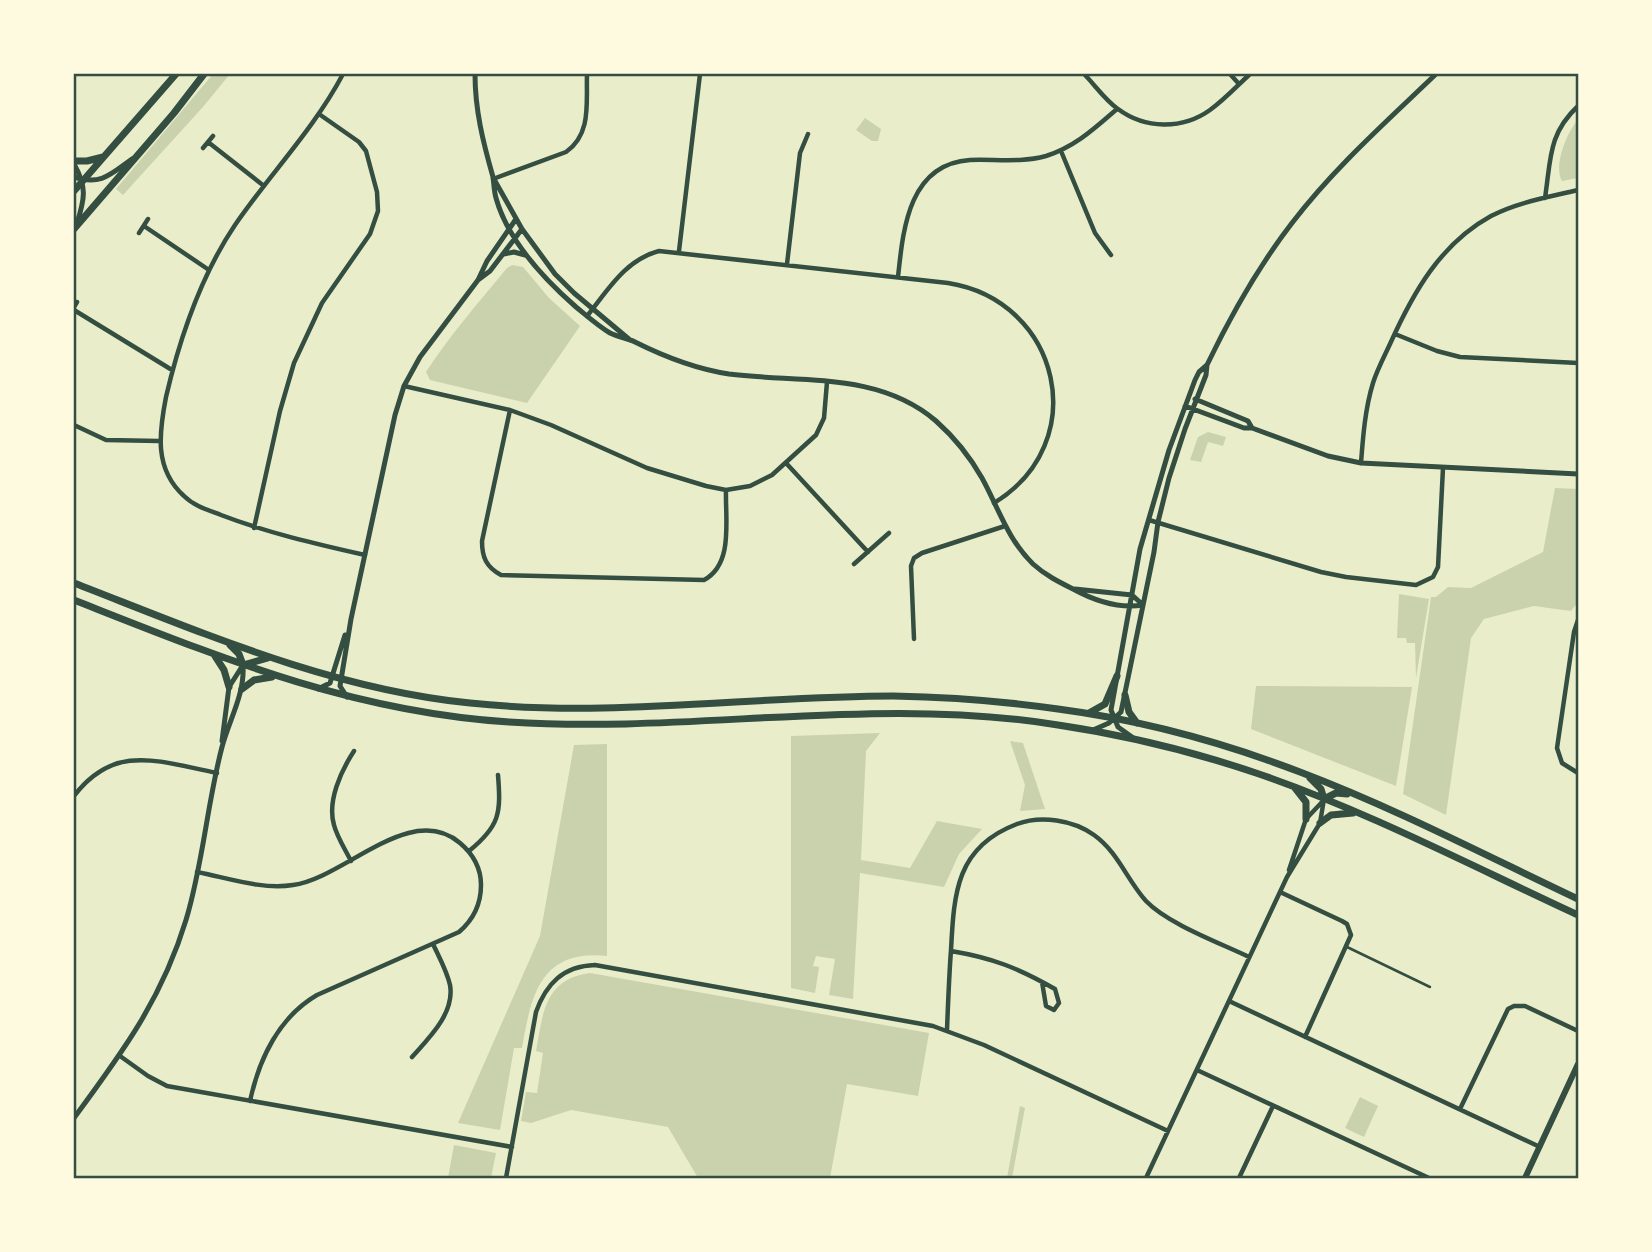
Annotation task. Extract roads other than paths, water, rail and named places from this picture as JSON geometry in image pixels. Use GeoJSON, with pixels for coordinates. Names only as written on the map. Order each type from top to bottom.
{"type":"FeatureCollection","features":[{"type":"Feature","properties":{"kind":"main road"},"geometry":{"type":"LineString","coordinates":[[74,191],[176,74]]}},
{"type":"Feature","properties":{"kind":"main road"},"geometry":{"type":"LineString","coordinates":[[75,228],[204,74]]}},
{"type":"Feature","properties":{"kind":"main road"},"geometry":{"type":"LineString","coordinates":[[74,162],[103,157]]}},
{"type":"Feature","properties":{"kind":"main road"},"geometry":{"type":"LineString","coordinates":[[74,583],[269,658],[410,694],[471,703],[592,709],[850,697],[931,697],[1089,713],[1137,723],[1224,746],[1304,773],[1578,899]]}},
{"type":"Feature","properties":{"kind":"main road"},"geometry":{"type":"LineString","coordinates":[[74,600],[276,677],[347,697],[462,718],[593,724],[851,713],[930,713],[1011,718],[1139,741],[1220,762],[1294,787],[1357,813],[1578,915]]}},
{"type":"Feature","properties":{"kind":"main road"},"geometry":{"type":"LineString","coordinates":[[141,626],[147,611]]}},
{"type":"Feature","properties":{"kind":"main road"},"geometry":{"type":"LineString","coordinates":[[229,643],[239,654],[243,665]]}},
{"type":"Feature","properties":{"kind":"main road"},"geometry":{"type":"LineString","coordinates":[[215,654],[229,687]]}},
{"type":"Feature","properties":{"kind":"main road"},"geometry":{"type":"LineString","coordinates":[[243,665],[269,658]]}},
{"type":"Feature","properties":{"kind":"main road"},"geometry":{"type":"LineString","coordinates":[[1089,713],[1105,704],[1117,676]]}},
{"type":"Feature","properties":{"kind":"main road"},"geometry":{"type":"LineString","coordinates":[[242,689],[254,680],[276,677]]}},
{"type":"Feature","properties":{"kind":"main road"},"geometry":{"type":"LineString","coordinates":[[1125,695],[1129,712],[1137,723]]}},
{"type":"Feature","properties":{"kind":"main road"},"geometry":{"type":"LineString","coordinates":[[850,697],[851,713]]}},
{"type":"Feature","properties":{"kind":"main road"},"geometry":{"type":"LineString","coordinates":[[592,709],[593,724]]}},
{"type":"Feature","properties":{"kind":"main road"},"geometry":{"type":"LineString","coordinates":[[1304,773],[1321,789],[1324,799]]}},
{"type":"Feature","properties":{"kind":"main road"},"geometry":{"type":"LineString","coordinates":[[1294,787],[1306,802],[1306,819]]}},
{"type":"Feature","properties":{"kind":"main road"},"geometry":{"type":"LineString","coordinates":[[1324,799],[1336,793],[1355,795]]}},
{"type":"Feature","properties":{"kind":"main road"},"geometry":{"type":"LineString","coordinates":[[1320,823],[1331,815],[1357,813]]}},
{"type":"Feature","properties":{"kind":"main road"},"geometry":{"type":"LineString","coordinates":[[1525,1178],[1578,1064]]}},
{"type":"Feature","properties":{"kind":"street"},"geometry":{"type":"LineString","coordinates":[[343,74],[319,114],[234,227],[209,270],[188,319],[172,370],[159,441],[167,472],[184,496],[195,505],[254,528],[365,555]]}},
{"type":"Feature","properties":{"kind":"street"},"geometry":{"type":"LineString","coordinates":[[475,74],[478,119],[496,199],[509,228],[530,259],[563,296],[587,316],[610,333],[677,361],[725,373],[851,384],[884,391],[916,406],[935,420],[968,456],[1005,526],[1033,564],[1049,577],[1086,597],[1130,607],[1143,605]]}},
{"type":"Feature","properties":{"kind":"street"},"geometry":{"type":"LineString","coordinates":[[493,179],[566,152],[575,146],[584,131],[587,74]]}},
{"type":"Feature","properties":{"kind":"street"},"geometry":{"type":"LineString","coordinates":[[678,251],[699,74]]}},
{"type":"Feature","properties":{"kind":"street"},"geometry":{"type":"LineString","coordinates":[[1084,74],[1117,108],[1132,118],[1163,125],[1180,124],[1195,119],[1210,110],[1250,74]]}},
{"type":"Feature","properties":{"kind":"street"},"geometry":{"type":"LineString","coordinates":[[1230,74],[1239,84]]}},
{"type":"Feature","properties":{"kind":"street"},"geometry":{"type":"LineString","coordinates":[[1139,741],[1124,732],[1111,710],[1140,549],[1177,426],[1199,372],[1207,365],[1245,294],[1292,223],[1367,139],[1436,74]]}},
{"type":"Feature","properties":{"kind":"street"},"geometry":{"type":"LineString","coordinates":[[1545,198],[1556,134],[1578,106]]}},
{"type":"Feature","properties":{"kind":"street"},"geometry":{"type":"LineString","coordinates":[[898,277],[908,210],[920,189],[937,172],[964,161],[1035,158],[1061,151],[1085,137],[1117,108]]}},
{"type":"Feature","properties":{"kind":"street"},"geometry":{"type":"LineString","coordinates":[[254,528],[280,411],[297,355],[322,303],[370,234],[378,211],[377,192],[366,151],[359,142],[319,114]]}},
{"type":"Feature","properties":{"kind":"street"},"geometry":{"type":"LineString","coordinates":[[787,264],[800,153],[808,134]]}},
{"type":"Feature","properties":{"kind":"street"},"geometry":{"type":"LineString","coordinates":[[203,148],[214,136]]}},
{"type":"Feature","properties":{"kind":"street"},"geometry":{"type":"LineString","coordinates":[[208,142],[264,186]]}},
{"type":"Feature","properties":{"kind":"street"},"geometry":{"type":"LineString","coordinates":[[1061,151],[1095,233],[1111,255]]}},
{"type":"Feature","properties":{"kind":"street"},"geometry":{"type":"LineString","coordinates":[[74,177],[83,180],[105,178],[134,157]]}},
{"type":"Feature","properties":{"kind":"street"},"geometry":{"type":"LineString","coordinates":[[74,162],[83,180],[84,198],[75,228]]}},
{"type":"Feature","properties":{"kind":"street"},"geometry":{"type":"LineString","coordinates":[[493,179],[522,229],[555,274],[631,340]]}},
{"type":"Feature","properties":{"kind":"street"},"geometry":{"type":"LineString","coordinates":[[1361,463],[1373,381],[1423,280],[1449,248],[1490,216],[1513,206],[1578,190]]}},
{"type":"Feature","properties":{"kind":"street"},"geometry":{"type":"LineString","coordinates":[[139,233],[148,219]]}},
{"type":"Feature","properties":{"kind":"street"},"geometry":{"type":"LineString","coordinates":[[347,697],[337,677],[395,415],[404,386],[420,357],[478,280],[486,261],[516,219]]}},
{"type":"Feature","properties":{"kind":"street"},"geometry":{"type":"LineString","coordinates":[[144,226],[209,270]]}},
{"type":"Feature","properties":{"kind":"street"},"geometry":{"type":"LineString","coordinates":[[478,280],[490,271],[522,229]]}},
{"type":"Feature","properties":{"kind":"street"},"geometry":{"type":"LineString","coordinates":[[587,316],[633,261],[659,251],[898,277],[964,286],[981,291],[1024,322],[1041,348],[1052,388],[1053,410],[1046,441],[1038,460],[1012,492],[994,503]]}},
{"type":"Feature","properties":{"kind":"street"},"geometry":{"type":"LineString","coordinates":[[502,255],[514,252],[524,254],[530,259]]}},
{"type":"Feature","properties":{"kind":"street"},"geometry":{"type":"LineString","coordinates":[[74,306],[172,370]]}},
{"type":"Feature","properties":{"kind":"street"},"geometry":{"type":"LineString","coordinates":[[1395,334],[1460,357],[1578,363]]}},
{"type":"Feature","properties":{"kind":"street"},"geometry":{"type":"LineString","coordinates":[[1090,731],[1103,727],[1121,712],[1158,522],[1177,453],[1207,365]]}},
{"type":"Feature","properties":{"kind":"street"},"geometry":{"type":"LineString","coordinates":[[404,386],[510,410],[648,468],[706,486],[726,489],[758,483],[786,463],[816,435],[824,418],[827,382]]}},
{"type":"Feature","properties":{"kind":"street"},"geometry":{"type":"LineString","coordinates":[[1189,396],[1248,421],[1252,428]]}},
{"type":"Feature","properties":{"kind":"street"},"geometry":{"type":"LineString","coordinates":[[1185,406],[1328,456],[1361,463],[1578,474]]}},
{"type":"Feature","properties":{"kind":"street"},"geometry":{"type":"LineString","coordinates":[[510,410],[482,541],[487,565],[501,575],[704,580],[716,572],[723,558],[726,489]]}},
{"type":"Feature","properties":{"kind":"street"},"geometry":{"type":"LineString","coordinates":[[74,425],[106,440],[159,441]]}},
{"type":"Feature","properties":{"kind":"street"},"geometry":{"type":"LineString","coordinates":[[1177,426],[1185,429]]}},
{"type":"Feature","properties":{"kind":"street"},"geometry":{"type":"LineString","coordinates":[[1169,450],[1177,453]]}},
{"type":"Feature","properties":{"kind":"street"},"geometry":{"type":"LineString","coordinates":[[786,463],[868,552]]}},
{"type":"Feature","properties":{"kind":"street"},"geometry":{"type":"LineString","coordinates":[[1149,520],[1321,572],[1374,582],[1416,585],[1433,577],[1438,567],[1443,468]]}},
{"type":"Feature","properties":{"kind":"street"},"geometry":{"type":"LineString","coordinates":[[1160,480],[1168,482]]}},
{"type":"Feature","properties":{"kind":"street"},"geometry":{"type":"LineString","coordinates":[[914,639],[911,566],[914,558],[1005,526]]}},
{"type":"Feature","properties":{"kind":"street"},"geometry":{"type":"LineString","coordinates":[[854,564],[889,533]]}},
{"type":"Feature","properties":{"kind":"street"},"geometry":{"type":"LineString","coordinates":[[1072,589],[1132,595],[1143,605]]}},
{"type":"Feature","properties":{"kind":"street"},"geometry":{"type":"LineString","coordinates":[[1578,620],[1558,748],[1562,763],[1578,773]]}},
{"type":"Feature","properties":{"kind":"street"},"geometry":{"type":"LineString","coordinates":[[222,746],[222,726],[229,687],[243,665]]}},
{"type":"Feature","properties":{"kind":"street"},"geometry":{"type":"LineString","coordinates":[[74,1118],[142,1023],[167,972],[187,918],[222,746],[242,689],[243,665]]}},
{"type":"Feature","properties":{"kind":"street"},"geometry":{"type":"LineString","coordinates":[[318,688],[337,677]]}},
{"type":"Feature","properties":{"kind":"street"},"geometry":{"type":"LineString","coordinates":[[351,860],[332,817],[339,780],[354,751]]}},
{"type":"Feature","properties":{"kind":"street"},"geometry":{"type":"LineString","coordinates":[[74,796],[85,781],[99,770],[129,759],[145,759],[217,773]]}},
{"type":"Feature","properties":{"kind":"street"},"geometry":{"type":"LineString","coordinates":[[469,851],[494,828],[500,801],[498,775]]}},
{"type":"Feature","properties":{"kind":"street"},"geometry":{"type":"LineString","coordinates":[[1287,877],[1306,819],[1324,799]]}},
{"type":"Feature","properties":{"kind":"street"},"geometry":{"type":"LineString","coordinates":[[1146,1178],[1287,877],[1320,823],[1324,799]]}},
{"type":"Feature","properties":{"kind":"street"},"geometry":{"type":"LineString","coordinates":[[947,1030],[954,897],[959,880],[971,857],[993,835],[1024,821],[1071,824],[1092,834],[1117,857],[1133,884],[1156,909],[1249,957]]}},
{"type":"Feature","properties":{"kind":"street"},"geometry":{"type":"LineString","coordinates":[[197,872],[282,887],[298,885],[400,836],[426,830],[446,834],[469,851],[478,868],[481,881],[479,901],[474,914],[458,932],[317,995],[296,1009],[274,1038],[255,1078],[250,1101]]}},
{"type":"Feature","properties":{"kind":"street"},"geometry":{"type":"LineString","coordinates":[[1280,892],[1347,924],[1351,935],[1305,1037]]}},
{"type":"Feature","properties":{"kind":"street"},"geometry":{"type":"LineString","coordinates":[[412,1057],[434,1032],[450,998],[447,975],[433,944]]}},
{"type":"Feature","properties":{"kind":"street"},"geometry":{"type":"LineString","coordinates":[[951,951],[996,960],[1020,970],[1055,989],[1059,1003],[1054,1010],[1046,1006],[1042,982]]}},
{"type":"Feature","properties":{"kind":"street"},"geometry":{"type":"LineString","coordinates":[[506,1178],[536,1012],[541,998],[553,981],[564,972],[582,965],[904,1020],[947,1030],[1168,1131]]}},
{"type":"Feature","properties":{"kind":"street"},"geometry":{"type":"LineString","coordinates":[[1229,1001],[1540,1147]]}},
{"type":"Feature","properties":{"kind":"street"},"geometry":{"type":"LineString","coordinates":[[1460,1109],[1508,1009],[1525,1006],[1578,1031]]}},
{"type":"Feature","properties":{"kind":"street"},"geometry":{"type":"LineString","coordinates":[[120,1056],[167,1086],[512,1147]]}},
{"type":"Feature","properties":{"kind":"street"},"geometry":{"type":"LineString","coordinates":[[1197,1070],[1428,1178]]}},
{"type":"Feature","properties":{"kind":"street"},"geometry":{"type":"LineString","coordinates":[[1239,1178],[1273,1106]]}},
{"type":"Feature","properties":{"kind":"lane"},"geometry":{"type":"LineString","coordinates":[[1347,947],[1430,987]]}}]}
